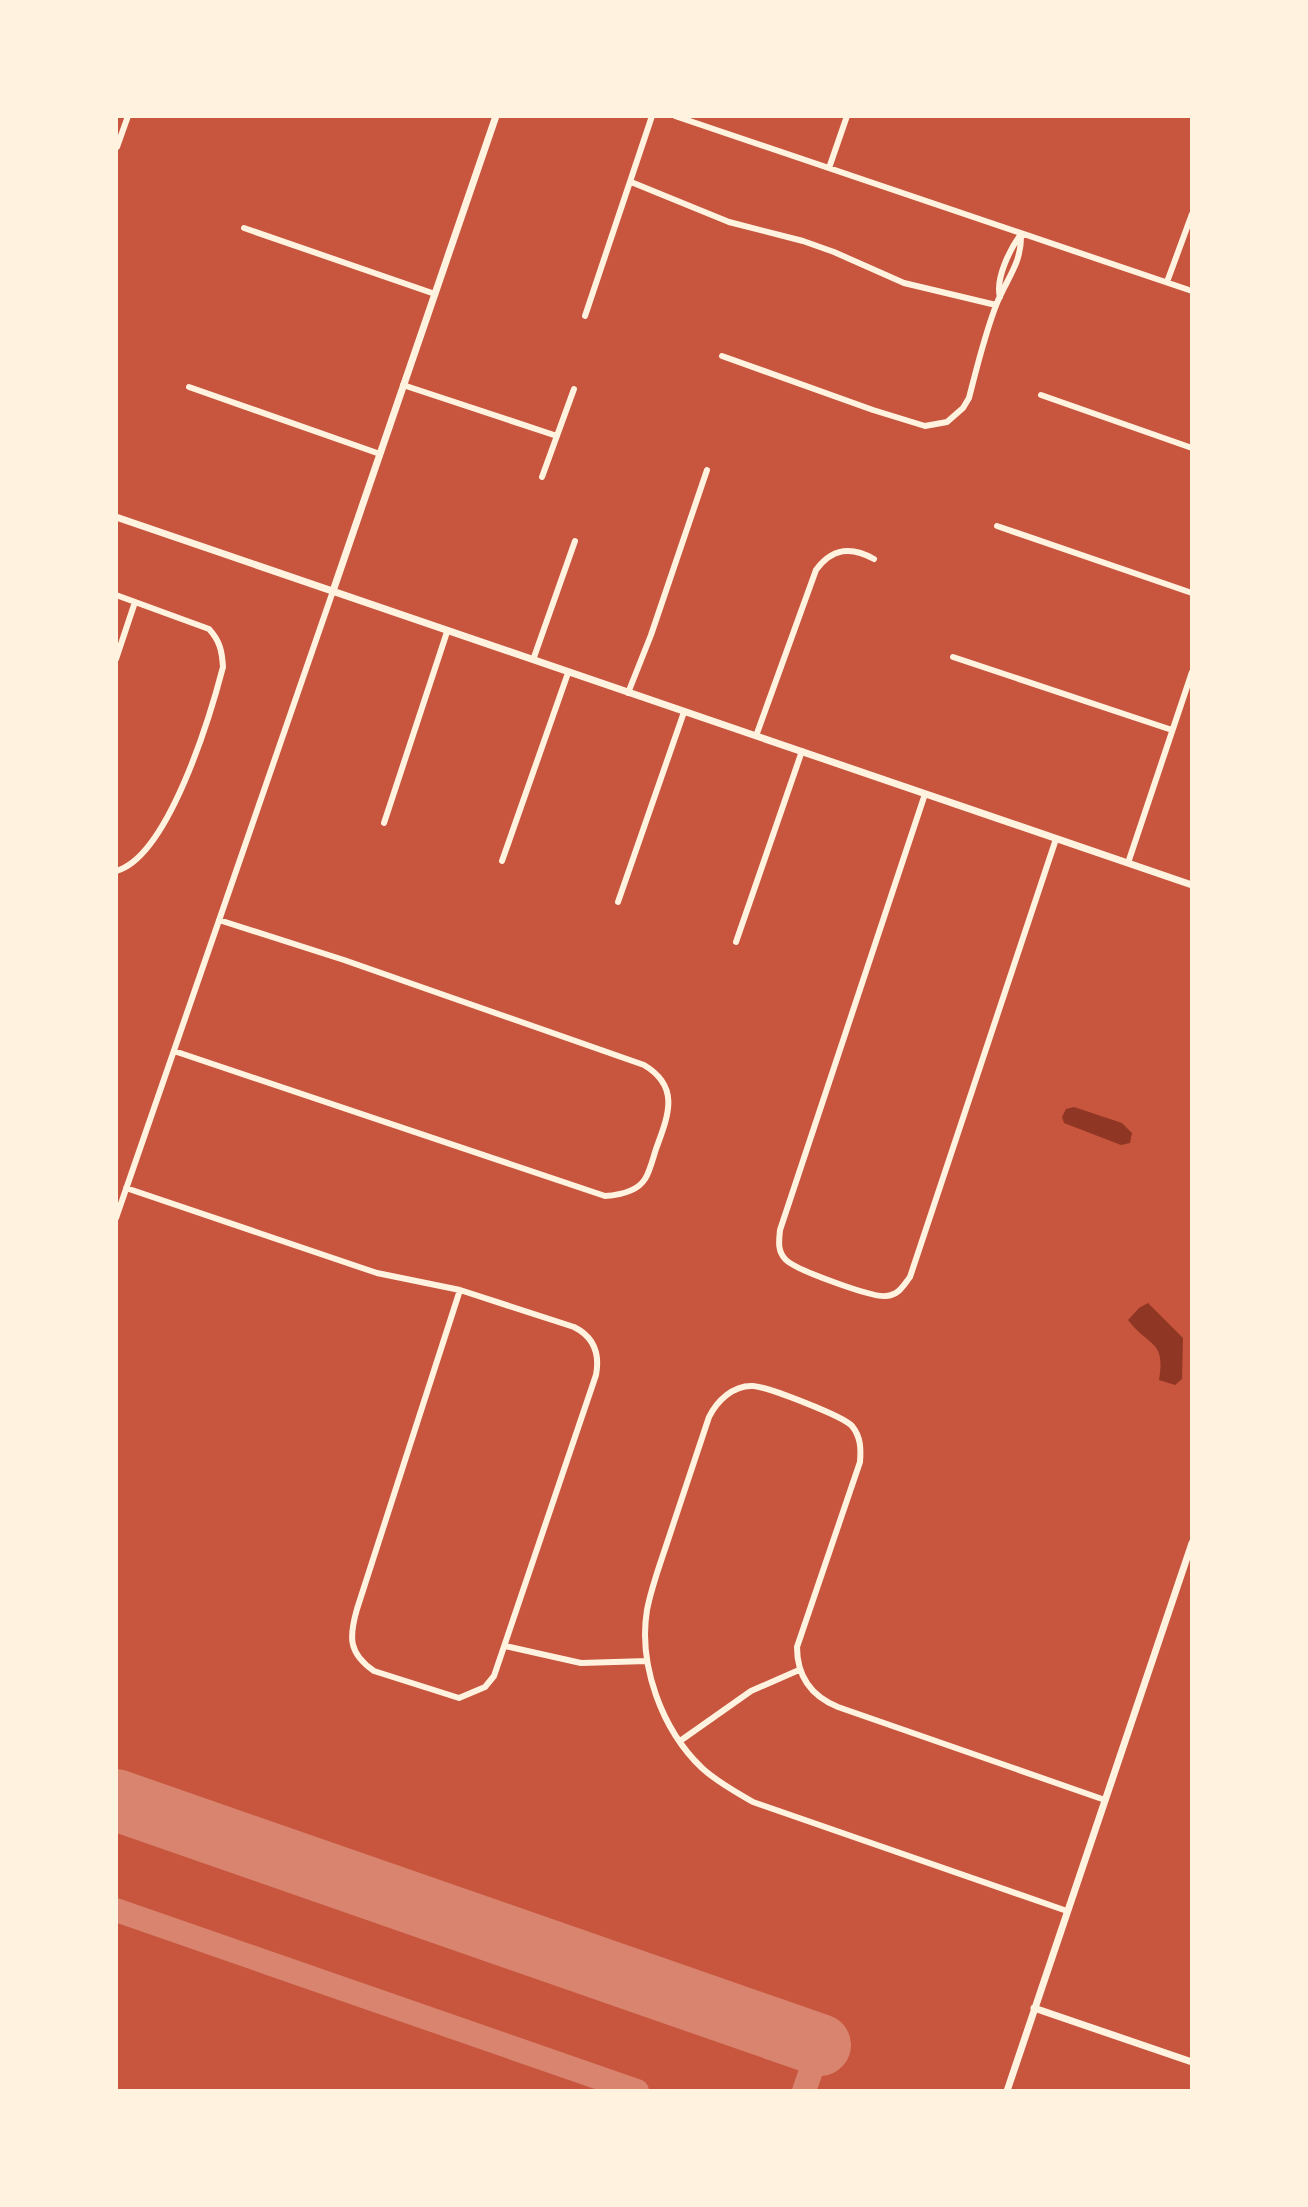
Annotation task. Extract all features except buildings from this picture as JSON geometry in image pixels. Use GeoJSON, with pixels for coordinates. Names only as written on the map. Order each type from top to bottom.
{"type":"FeatureCollection","features":[{"type":"Feature","properties":{"kind":"street"},"geometry":{"type":"LineString","coordinates":[[117,147],[128,116]]}},
{"type":"Feature","properties":{"kind":"street"},"geometry":{"type":"LineString","coordinates":[[116,1218],[496,116]]}},
{"type":"Feature","properties":{"kind":"street"},"geometry":{"type":"LineString","coordinates":[[585,316],[652,116]]}},
{"type":"Feature","properties":{"kind":"street"},"geometry":{"type":"LineString","coordinates":[[675,116],[1192,291]]}},
{"type":"Feature","properties":{"kind":"street"},"geometry":{"type":"LineString","coordinates":[[829,168],[847,116]]}},
{"type":"Feature","properties":{"kind":"street"},"geometry":{"type":"LineString","coordinates":[[631,182],[729,222],[814,244],[904,283],[996,305]]}},
{"type":"Feature","properties":{"kind":"street"},"geometry":{"type":"LineString","coordinates":[[1167,282],[1192,214]]}},
{"type":"Feature","properties":{"kind":"street"},"geometry":{"type":"LineString","coordinates":[[244,228],[435,294]]}},
{"type":"Feature","properties":{"kind":"street"},"geometry":{"type":"LineString","coordinates":[[722,356],[873,410],[925,426],[936,425],[956,415],[969,398],[996,305],[1006,290],[1022,250],[1021,234]]}},
{"type":"Feature","properties":{"kind":"street"},"geometry":{"type":"LineString","coordinates":[[403,385],[557,436]]}},
{"type":"Feature","properties":{"kind":"street"},"geometry":{"type":"LineString","coordinates":[[189,387],[380,454]]}},
{"type":"Feature","properties":{"kind":"street"},"geometry":{"type":"LineString","coordinates":[[542,477],[574,389]]}},
{"type":"Feature","properties":{"kind":"street"},"geometry":{"type":"LineString","coordinates":[[1041,395],[1192,448]]}},
{"type":"Feature","properties":{"kind":"street"},"geometry":{"type":"LineString","coordinates":[[628,693],[707,470]]}},
{"type":"Feature","properties":{"kind":"street"},"geometry":{"type":"LineString","coordinates":[[116,517],[1192,885]]}},
{"type":"Feature","properties":{"kind":"street"},"geometry":{"type":"LineString","coordinates":[[997,526],[1192,593]]}},
{"type":"Feature","properties":{"kind":"street"},"geometry":{"type":"LineString","coordinates":[[533,660],[575,541]]}},
{"type":"Feature","properties":{"kind":"street"},"geometry":{"type":"LineString","coordinates":[[756,736],[816,570],[832,554],[844,549],[874,559]]}},
{"type":"Feature","properties":{"kind":"street"},"geometry":{"type":"LineString","coordinates":[[116,595],[209,629],[222,651],[223,667],[175,803],[142,856],[127,868],[116,871]]}},
{"type":"Feature","properties":{"kind":"street"},"geometry":{"type":"LineString","coordinates":[[116,659],[135,602]]}},
{"type":"Feature","properties":{"kind":"street"},"geometry":{"type":"LineString","coordinates":[[384,823],[447,632]]}},
{"type":"Feature","properties":{"kind":"street"},"geometry":{"type":"LineString","coordinates":[[953,657],[1172,730]]}},
{"type":"Feature","properties":{"kind":"street"},"geometry":{"type":"LineString","coordinates":[[1128,863],[1192,672]]}},
{"type":"Feature","properties":{"kind":"street"},"geometry":{"type":"LineString","coordinates":[[502,861],[568,673]]}},
{"type":"Feature","properties":{"kind":"street"},"geometry":{"type":"LineString","coordinates":[[618,902],[684,712]]}},
{"type":"Feature","properties":{"kind":"street"},"geometry":{"type":"LineString","coordinates":[[736,942],[802,751]]}},
{"type":"Feature","properties":{"kind":"street"},"geometry":{"type":"LineString","coordinates":[[925,794],[780,1230],[779,1244],[787,1262],[879,1296],[899,1292],[910,1277],[1056,839]]}},
{"type":"Feature","properties":{"kind":"street"},"geometry":{"type":"LineString","coordinates":[[174,1051],[605,1196],[621,1195],[645,1180],[667,1116],[666,1086],[658,1074],[644,1065],[219,920]]}},
{"type":"Feature","properties":{"kind":"street"},"geometry":{"type":"LineString","coordinates":[[126,1188],[377,1273],[460,1290],[581,1331],[593,1344],[599,1362],[494,1676],[485,1687],[459,1698],[374,1671],[355,1653],[352,1639],[357,1609],[460,1290]]}},
{"type":"Feature","properties":{"kind":"street"},"geometry":{"type":"LineString","coordinates":[[1067,1911],[753,1802],[702,1767],[680,1741],[656,1693],[647,1661],[646,1613],[709,1417],[722,1398],[754,1386],[839,1416],[851,1426],[861,1447],[855,1477],[797,1647],[799,1670],[807,1685],[826,1702],[1105,1800]]}},
{"type":"Feature","properties":{"kind":"street"},"geometry":{"type":"LineString","coordinates":[[1007,2091],[1192,1543]]}},
{"type":"Feature","properties":{"kind":"street"},"geometry":{"type":"LineString","coordinates":[[505,1646],[581,1663],[647,1661]]}},
{"type":"Feature","properties":{"kind":"street"},"geometry":{"type":"LineString","coordinates":[[680,1741],[751,1691],[799,1670]]}},
{"type":"Feature","properties":{"kind":"street"},"geometry":{"type":"LineString","coordinates":[[1034,2008],[1192,2062]]}},
{"type":"Feature","properties":{"kind":"shaded area"},"geometry":{"type":"Polygon","coordinates":[[[1074,1107],[1122,1123],[1132,1133],[1130,1143],[1121,1145],[1064,1123],[1062,1117],[1066,1109],[1074,1107]]]}},
{"type":"Feature","properties":{"kind":"shaded area"},"geometry":{"type":"Polygon","coordinates":[[[1148,1303],[1183,1338],[1182,1379],[1175,1385],[1159,1380],[1158,1350],[1128,1320],[1148,1303]]]}},
{"type":"Feature","properties":{"kind":"taxiway"},"geometry":{"type":"LineString","coordinates":[[116,1910],[637,2091]]}},
{"type":"Feature","properties":{"kind":"taxiway"},"geometry":{"type":"LineString","coordinates":[[804,2091],[820,2045]]}},
{"type":"Feature","properties":{"kind":"runway"},"geometry":{"type":"LineString","coordinates":[[116,1800],[820,2045]]}}]}
